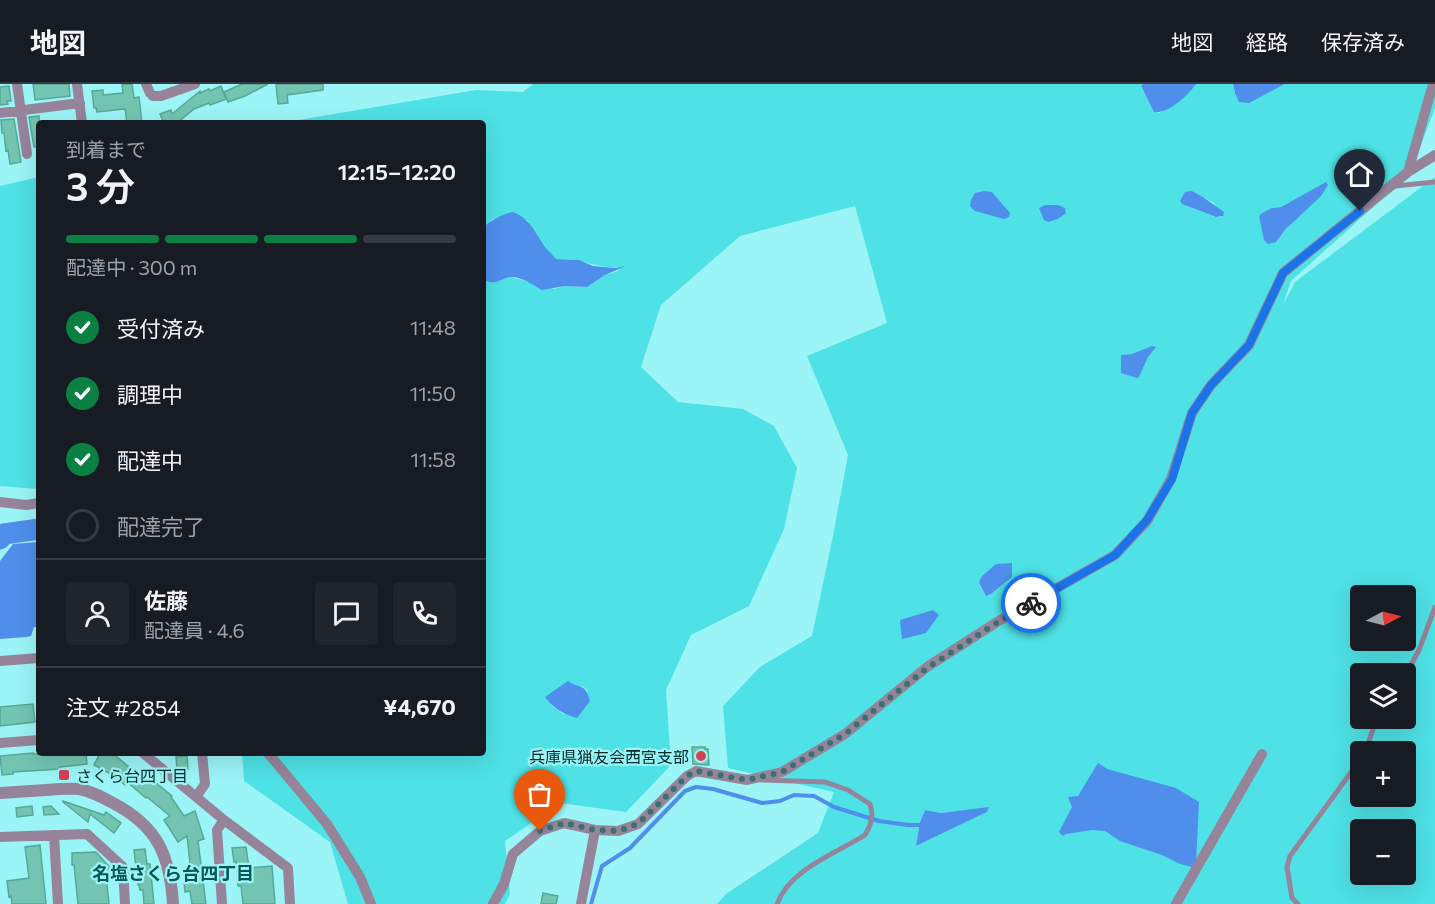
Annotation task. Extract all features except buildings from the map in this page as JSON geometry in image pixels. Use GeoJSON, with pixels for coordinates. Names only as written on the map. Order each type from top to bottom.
{"type":"FeatureCollection","features":[{"type":"Feature","properties":{"kind":"street"},"geometry":{"type":"LineString","coordinates":[[17,84],[27,154]]}},
{"type":"Feature","properties":{"kind":"street"},"geometry":{"type":"LineString","coordinates":[[77,84],[82,120]]}},
{"type":"Feature","properties":{"kind":"street"},"geometry":{"type":"LineString","coordinates":[[146,84],[153,96],[161,96],[195,84]]}},
{"type":"Feature","properties":{"kind":"street"},"geometry":{"type":"LineString","coordinates":[[1408,172],[1433,84]]}},
{"type":"Feature","properties":{"kind":"street"},"geometry":{"type":"LineString","coordinates":[[0,113],[80,103]]}},
{"type":"Feature","properties":{"kind":"street"},"geometry":{"type":"LineString","coordinates":[[493,904],[504,884],[513,854],[540,831],[564,823],[595,830],[618,831],[638,824],[687,776],[696,771],[747,780],[782,772],[845,734],[927,668],[998,622],[1115,555],[1147,520],[1172,479],[1192,413],[1211,385],[1249,345],[1283,273],[1408,172],[1435,155]]}},
{"type":"Feature","properties":{"kind":"street"},"geometry":{"type":"LineString","coordinates":[[0,502],[26,505],[36,503]]}},
{"type":"Feature","properties":{"kind":"street"},"geometry":{"type":"LineString","coordinates":[[0,661],[36,658]]}},
{"type":"Feature","properties":{"kind":"street"},"geometry":{"type":"LineString","coordinates":[[0,743],[36,740]]}},
{"type":"Feature","properties":{"kind":"street"},"geometry":{"type":"LineString","coordinates":[[1176,904],[1262,754]]}},
{"type":"Feature","properties":{"kind":"street"},"geometry":{"type":"LineString","coordinates":[[148,756],[224,820],[288,868],[290,904]]}},
{"type":"Feature","properties":{"kind":"street"},"geometry":{"type":"LineString","coordinates":[[196,797],[204,784],[202,756]]}},
{"type":"Feature","properties":{"kind":"street"},"geometry":{"type":"LineString","coordinates":[[270,756],[327,824],[360,877],[370,904]]}},
{"type":"Feature","properties":{"kind":"street"},"geometry":{"type":"LineString","coordinates":[[0,793],[79,789],[98,795],[130,812],[145,825],[161,848],[170,876],[173,904]]}},
{"type":"Feature","properties":{"kind":"street"},"geometry":{"type":"LineString","coordinates":[[222,904],[217,830],[224,820]]}},
{"type":"Feature","properties":{"kind":"street"},"geometry":{"type":"LineString","coordinates":[[581,904],[595,830]]}},
{"type":"Feature","properties":{"kind":"street"},"geometry":{"type":"LineString","coordinates":[[0,837],[87,834],[123,867],[125,904]]}},
{"type":"Feature","properties":{"kind":"street"},"geometry":{"type":"LineString","coordinates":[[54,835],[58,904]]}},
{"type":"Feature","properties":{"kind":"lane"},"geometry":{"type":"LineString","coordinates":[[1390,187],[1435,182]]}},
{"type":"Feature","properties":{"kind":"lane"},"geometry":{"type":"LineString","coordinates":[[1412,663],[1435,607]]}},
{"type":"Feature","properties":{"kind":"lane"},"geometry":{"type":"LineString","coordinates":[[1298,904],[1293,898],[1287,867],[1290,856],[1350,774]]}},
{"type":"Feature","properties":{"kind":"lane"},"geometry":{"type":"LineString","coordinates":[[747,780],[825,782],[848,790],[870,804],[873,813],[865,836],[809,867],[781,894],[777,904]]}},
{"type":"Feature","properties":{"kind":"shaded area"},"geometry":{"type":"Polygon","coordinates":[[[533,84],[1143,84],[1141,87],[1154,111],[1159,113],[1186,95],[1196,84],[1233,84],[1235,93],[1272,91],[1285,84],[1435,84],[1435,108],[1410,174],[1291,281],[1283,305],[1295,282],[1435,177],[1435,904],[717,904],[726,894],[818,833],[834,792],[728,768],[723,706],[760,667],[812,636],[848,455],[807,356],[887,323],[855,206],[740,236],[661,305],[641,367],[678,402],[743,409],[774,426],[797,468],[784,529],[749,606],[691,635],[666,690],[671,765],[626,812],[560,803],[505,841],[510,894],[505,904],[348,904],[330,842],[244,781],[242,756],[486,756],[486,281],[511,277],[554,289],[565,286],[587,287],[623,267],[607,267],[575,260],[556,259],[547,250],[527,220],[493,219],[486,225],[486,120],[299,120],[476,90],[523,92],[533,84]],[[1325,183],[1281,207],[1272,208],[1276,242],[1325,183]],[[1192,191],[1187,206],[1215,217],[1222,217],[1214,203],[1192,191]],[[1132,354],[1121,355],[1121,373],[1139,377],[1148,357],[1132,354]],[[1012,563],[1005,564],[981,577],[979,584],[986,596],[1012,577],[1012,563]],[[933,610],[901,620],[926,633],[933,610]],[[573,685],[551,705],[564,715],[588,691],[584,687],[573,685]],[[988,808],[941,813],[925,810],[920,822],[916,846],[987,812],[988,808]]]}},
{"type":"Feature","properties":{"kind":"shaded area"},"geometry":{"type":"Polygon","coordinates":[[[1143,84],[1196,84],[1172,107],[1154,112],[1141,86],[1143,84]]]}},
{"type":"Feature","properties":{"kind":"shaded area"},"geometry":{"type":"Polygon","coordinates":[[[1233,84],[1285,84],[1249,103],[1239,102],[1233,84]]]}},
{"type":"Feature","properties":{"kind":"shaded area"},"geometry":{"type":"Polygon","coordinates":[[[36,178],[36,489],[0,486],[0,186],[36,178]]]}},
{"type":"Feature","properties":{"kind":"shaded area"},"geometry":{"type":"Polygon","coordinates":[[[1326,182],[1328,185],[1321,196],[1286,229],[1276,242],[1268,244],[1264,240],[1259,216],[1262,213],[1281,207],[1326,182]]]}},
{"type":"Feature","properties":{"kind":"shaded area"},"geometry":{"type":"Polygon","coordinates":[[[1192,191],[1224,212],[1223,216],[1216,217],[1182,204],[1180,201],[1185,192],[1192,191]]]}},
{"type":"Feature","properties":{"kind":"shaded area"},"geometry":{"type":"Polygon","coordinates":[[[992,192],[1010,213],[1009,217],[1004,219],[975,211],[970,206],[975,193],[992,192]]]}},
{"type":"Feature","properties":{"kind":"shaded area"},"geometry":{"type":"Polygon","coordinates":[[[1045,205],[1058,205],[1065,208],[1066,213],[1048,222],[1044,220],[1039,208],[1045,205]]]}},
{"type":"Feature","properties":{"kind":"shaded area"},"geometry":{"type":"Polygon","coordinates":[[[512,212],[524,218],[556,259],[579,260],[593,266],[603,267],[626,266],[605,275],[587,287],[565,286],[542,290],[527,281],[514,277],[495,282],[486,281],[486,225],[512,212]]]}},
{"type":"Feature","properties":{"kind":"shaded area"},"geometry":{"type":"Polygon","coordinates":[[[1152,346],[1156,347],[1148,357],[1139,377],[1121,373],[1121,355],[1132,354],[1152,346]]]}},
{"type":"Feature","properties":{"kind":"shaded area"},"geometry":{"type":"Polygon","coordinates":[[[36,542],[36,627],[31,636],[0,639],[0,561],[13,544],[36,542]]]}},
{"type":"Feature","properties":{"kind":"shaded area"},"geometry":{"type":"Polygon","coordinates":[[[1012,563],[1012,577],[986,596],[979,583],[981,577],[996,564],[1012,563]]]}},
{"type":"Feature","properties":{"kind":"shaded area"},"geometry":{"type":"Polygon","coordinates":[[[933,610],[939,615],[926,633],[902,639],[900,620],[933,610]]]}},
{"type":"Feature","properties":{"kind":"shaded area"},"geometry":{"type":"Polygon","coordinates":[[[568,681],[584,689],[590,701],[577,718],[559,710],[545,697],[568,681]]]}},
{"type":"Feature","properties":{"kind":"shaded area"},"geometry":{"type":"Polygon","coordinates":[[[1098,763],[1107,769],[1176,788],[1199,802],[1196,863],[1192,867],[1120,841],[1105,831],[1092,830],[1063,836],[1059,832],[1072,807],[1068,797],[1078,796],[1098,763]]]}},
{"type":"Feature","properties":{"kind":"shaded area"},"geometry":{"type":"Polygon","coordinates":[[[989,807],[987,812],[916,846],[920,822],[925,810],[941,813],[989,807]]]}},
{"type":"Feature","properties":{"kind":"waterway"},"geometry":{"type":"LineString","coordinates":[[0,539],[4,534],[36,529]]}},
{"type":"Feature","properties":{"kind":"waterway"},"geometry":{"type":"LineString","coordinates":[[591,904],[602,866],[630,848],[685,791],[696,787],[713,789],[762,803],[780,801],[794,795],[814,796],[834,807],[879,821],[923,825]]}},
{"type":"Feature","properties":{"kind":"way so far"},"geometry":{"type":"LineString","coordinates":[[540,831],[564,823],[595,830],[618,831],[638,824],[687,776],[696,771],[747,780],[782,772],[845,734],[927,668],[1031,603]]}},
{"type":"Feature","properties":{"kind":"place","name":"兵庫県猟友会西宮支部"},"geometry":{"type":"Point","coordinates":[701,756]}},
{"type":"Feature","properties":{"kind":"place","name":"さくら台四丁目"},"geometry":{"type":"Point","coordinates":[64,775]}},
{"type":"Feature","properties":{"kind":"district","name":"名塩さくら台四丁目"},"geometry":{"type":"Point","coordinates":[173,873]}},
{"type":"Feature","properties":{"kind":"route"},"geometry":{"type":"LineString","coordinates":[[1031,603],[1115,555],[1147,520],[1172,479],[1192,413],[1211,385],[1249,345],[1283,273],[1360,211]]}}]}
